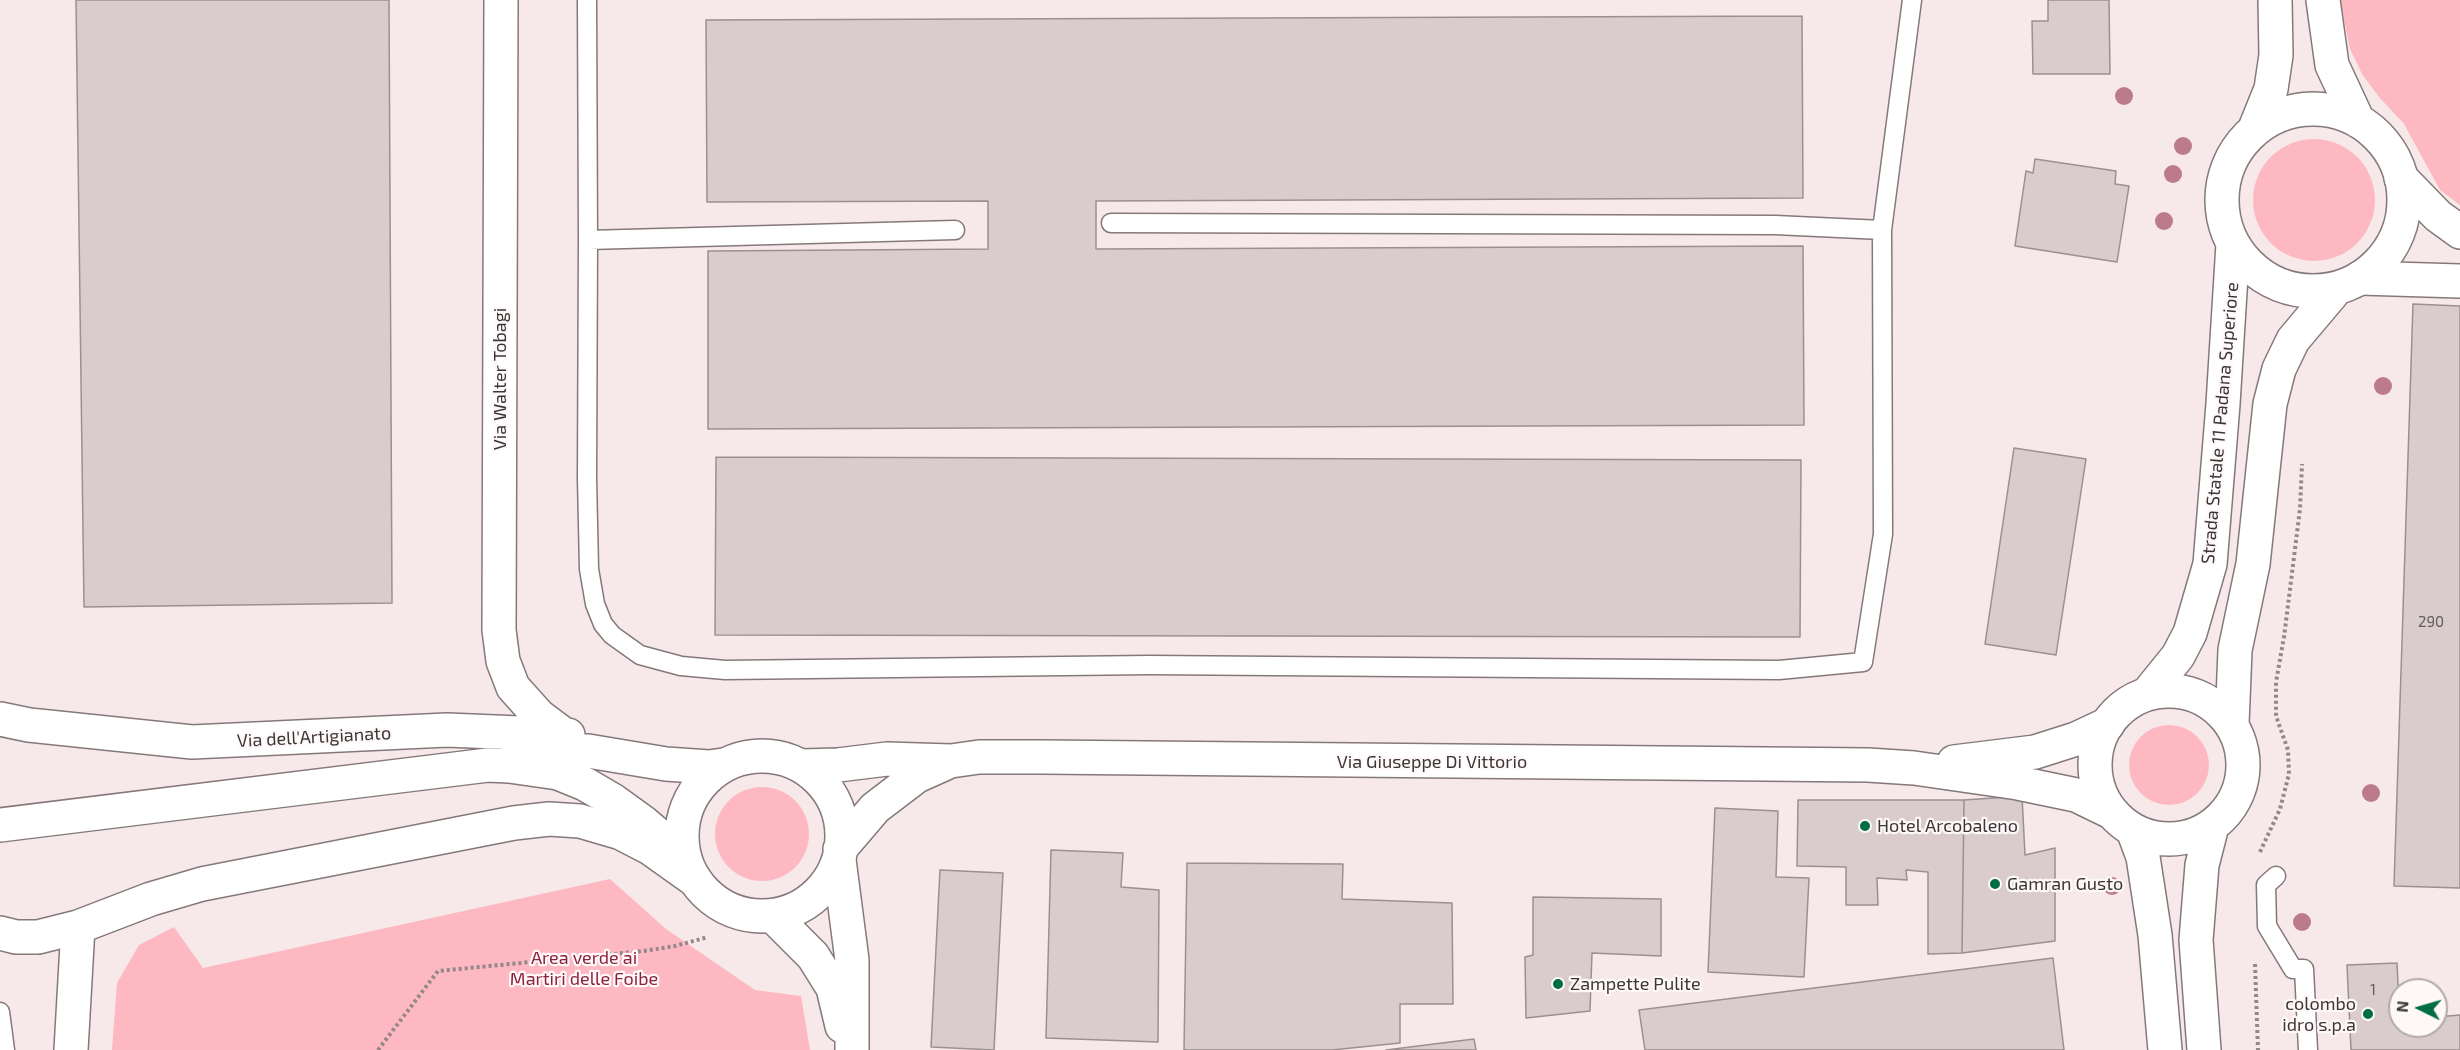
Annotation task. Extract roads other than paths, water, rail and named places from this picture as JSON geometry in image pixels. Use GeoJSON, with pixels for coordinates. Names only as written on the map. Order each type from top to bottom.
{"type":"FeatureCollection","features":[{"type":"Feature","properties":{"kind":"street","name":"Via Walter Tobagi"},"geometry":{"type":"LineString","coordinates":[[501,0],[499,630],[503,661],[513,687],[539,716],[563,734]]}},
{"type":"Feature","properties":{"kind":"street","name":"Strada Statale 11 Padana Superiore"},"geometry":{"type":"LineString","coordinates":[[2254,131],[2271,89],[2276,55],[2269,0]]}},
{"type":"Feature","properties":{"kind":"street","name":"Strada Statale 11 Padana Superiore"},"geometry":{"type":"LineString","coordinates":[[2323,0],[2332,65],[2358,121]]}},
{"type":"Feature","properties":{"kind":"street","name":"Strada Statale 11 Padana Superiore"},"geometry":{"type":"LineString","coordinates":[[2232,724],[2235,650],[2253,564],[2270,404],[2279,369],[2293,340],[2348,283],[2382,259],[2397,234],[2403,207],[2401,178],[2396,164],[2385,145],[2358,121],[2337,113],[2315,110],[2293,111],[2272,118],[2254,131],[2236,152],[2225,177],[2222,204],[2225,225],[2233,244],[2255,271],[2269,280],[2302,291],[2348,283]]}},
{"type":"Feature","properties":{"kind":"street"},"geometry":{"type":"LineString","coordinates":[[2401,178],[2438,216],[2460,232]]}},
{"type":"Feature","properties":{"kind":"street","name":"Strada Statale 11 Padana Superiore"},"geometry":{"type":"LineString","coordinates":[[2164,1050],[2154,924],[2143,857],[2122,821],[2101,794],[2095,774],[2098,742],[2108,724],[2125,705],[2148,693],[2178,656],[2190,633],[2210,564],[2233,244]]}},
{"type":"Feature","properties":{"kind":"street"},"geometry":{"type":"LineString","coordinates":[[2348,283],[2460,281]]}},
{"type":"Feature","properties":{"kind":"street","name":"Strada Statale 11 Padana Superiore"},"geometry":{"type":"LineString","coordinates":[[2122,821],[2146,836],[2173,840],[2200,833],[2212,826],[2230,808],[2237,797],[2242,779],[2244,760],[2242,747],[2232,724],[2220,710],[2204,698],[2176,691],[2148,693]]}},
{"type":"Feature","properties":{"kind":"street","name":"Via dell'Artigianato"},"geometry":{"type":"LineString","coordinates":[[0,718],[29,726],[192,742],[447,730],[563,734],[626,758]]}},
{"type":"Feature","properties":{"kind":"street","name":"Via Giuseppe Di Vittorio"},"geometry":{"type":"LineString","coordinates":[[1914,768],[2035,752],[2076,739],[2108,724]]}},
{"type":"Feature","properties":{"kind":"street"},"geometry":{"type":"LineString","coordinates":[[0,825],[488,765],[525,754],[564,750],[588,751],[695,767],[723,765],[749,756],[762,755],[789,760],[802,766],[823,783],[837,806],[842,833],[839,854],[828,883],[818,894],[797,908],[773,916],[748,915],[713,900],[690,869],[643,822],[585,784],[543,770],[488,765]]}},
{"type":"Feature","properties":{"kind":"street","name":"Via Giuseppe Di Vittorio"},"geometry":{"type":"LineString","coordinates":[[802,766],[887,759],[951,761],[979,757],[1856,765],[1914,768],[2018,783],[2076,795],[2122,821]]}},
{"type":"Feature","properties":{"kind":"street","name":"Via Giuseppe Di Vittorio"},"geometry":{"type":"LineString","coordinates":[[839,854],[875,808],[917,776],[951,761]]}},
{"type":"Feature","properties":{"kind":"street"},"geometry":{"type":"LineString","coordinates":[[690,869],[682,831],[688,805],[702,782],[723,765]]}},
{"type":"Feature","properties":{"kind":"street"},"geometry":{"type":"LineString","coordinates":[[0,933],[16,937],[38,937],[78,927],[151,899],[202,884],[514,823],[549,819],[580,821],[621,833],[690,869]]}},
{"type":"Feature","properties":{"kind":"street","name":"Strada Statale 11 Padana Superiore"},"geometry":{"type":"LineString","coordinates":[[2204,1050],[2196,940],[2202,865],[2212,826]]}},
{"type":"Feature","properties":{"kind":"street"},"geometry":{"type":"LineString","coordinates":[[839,854],[852,960],[850,1050]]}},
{"type":"Feature","properties":{"kind":"street"},"geometry":{"type":"LineString","coordinates":[[773,916],[813,956],[833,988],[850,1050]]}},
{"type":"Feature","properties":{"kind":"street"},"geometry":{"type":"LineString","coordinates":[[71,1050],[78,927]]}},
{"type":"Feature","properties":{"kind":"lane"},"geometry":{"type":"LineString","coordinates":[[587,0],[587,478],[590,568],[596,604],[603,624],[612,635],[640,655],[681,666],[725,670],[1149,665],[1779,670],[1863,662],[1883,534],[1882,230],[1912,0]]}},
{"type":"Feature","properties":{"kind":"lane"},"geometry":{"type":"LineString","coordinates":[[1111,223],[1775,225],[1882,230]]}},
{"type":"Feature","properties":{"kind":"lane"},"geometry":{"type":"LineString","coordinates":[[588,240],[955,230]]}},
{"type":"Feature","properties":{"kind":"lane"},"geometry":{"type":"LineString","coordinates":[[2276,876],[2266,885],[2267,926],[2293,969],[2304,969],[2308,1050]]}},
{"type":"Feature","properties":{"kind":"lane"},"geometry":{"type":"LineString","coordinates":[[0,1012],[5,1050]]}},
{"type":"Feature","properties":{"kind":"place","name":"Hotel Arcobaleno"},"geometry":{"type":"Point","coordinates":[1865,826]}},
{"type":"Feature","properties":{"kind":"place","name":"Gamran Gusto"},"geometry":{"type":"Point","coordinates":[1995,884]}},
{"type":"Feature","properties":{"kind":"place","name":"Zampette Pulite"},"geometry":{"type":"Point","coordinates":[1558,984]}},
{"type":"Feature","properties":{"kind":"place","name":"colombo idro s.p.a"},"geometry":{"type":"Point","coordinates":[2368,1014]}},
{"type":"Feature","properties":{"kind":"park label","name":"Area verde ai Martiri delle Foibe"},"geometry":{"type":"Point","coordinates":[584,968]}}]}
